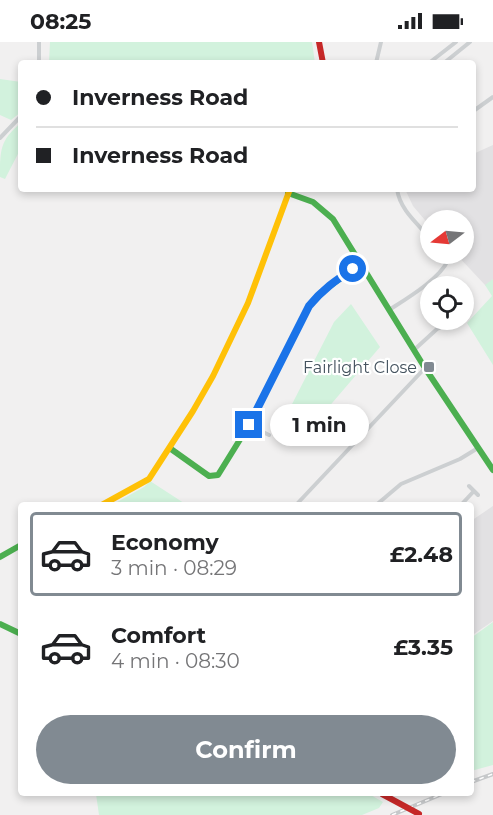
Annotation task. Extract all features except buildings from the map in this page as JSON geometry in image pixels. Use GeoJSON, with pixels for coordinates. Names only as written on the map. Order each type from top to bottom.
{"type":"FeatureCollection","features":[{"type":"Feature","properties":{"kind":"street"},"geometry":{"type":"LineString","coordinates":[[39,42],[39,60]]}},
{"type":"Feature","properties":{"kind":"street"},"geometry":{"type":"LineString","coordinates":[[320,42],[323,60]]}},
{"type":"Feature","properties":{"kind":"street"},"geometry":{"type":"LineString","coordinates":[[377,60],[381,42]]}},
{"type":"Feature","properties":{"kind":"street"},"geometry":{"type":"LineString","coordinates":[[433,60],[456,42]]}},
{"type":"Feature","properties":{"kind":"street"},"geometry":{"type":"LineString","coordinates":[[448,60],[471,42]]}},
{"type":"Feature","properties":{"kind":"street"},"geometry":{"type":"LineString","coordinates":[[476,109],[493,97]]}},
{"type":"Feature","properties":{"kind":"street"},"geometry":{"type":"LineString","coordinates":[[0,138],[18,120]]}},
{"type":"Feature","properties":{"kind":"street"},"geometry":{"type":"LineString","coordinates":[[108,502],[143,484],[171,449],[202,398],[242,318],[289,192]]}},
{"type":"Feature","properties":{"kind":"street"},"geometry":{"type":"LineString","coordinates":[[291,192],[311,200],[333,219],[425,368],[493,470]]}},
{"type":"Feature","properties":{"kind":"street"},"geometry":{"type":"LineString","coordinates":[[398,192],[399,200],[420,226]]}},
{"type":"Feature","properties":{"kind":"street"},"geometry":{"type":"LineString","coordinates":[[171,449],[209,476],[218,475],[249,425],[309,306],[331,283],[360,264]]}},
{"type":"Feature","properties":{"kind":"street"},"geometry":{"type":"LineString","coordinates":[[389,310],[415,293],[446,264]]}},
{"type":"Feature","properties":{"kind":"street"},"geometry":{"type":"LineString","coordinates":[[414,350],[437,330]]}},
{"type":"Feature","properties":{"kind":"street"},"geometry":{"type":"LineString","coordinates":[[300,502],[425,368]]}},
{"type":"Feature","properties":{"kind":"street"},"geometry":{"type":"LineString","coordinates":[[249,425],[269,435]]}},
{"type":"Feature","properties":{"kind":"street"},"geometry":{"type":"LineString","coordinates":[[380,502],[401,484],[460,459],[478,448]]}},
{"type":"Feature","properties":{"kind":"street"},"geometry":{"type":"LineString","coordinates":[[465,502],[476,493],[469,486]]}},
{"type":"Feature","properties":{"kind":"street"},"geometry":{"type":"LineString","coordinates":[[0,557],[18,547]]}},
{"type":"Feature","properties":{"kind":"street"},"geometry":{"type":"LineString","coordinates":[[0,624],[18,633]]}},
{"type":"Feature","properties":{"kind":"street"},"geometry":{"type":"LineString","coordinates":[[386,796],[420,815]]}},
{"type":"Feature","properties":{"kind":"shaded area"},"geometry":{"type":"Polygon","coordinates":[[[493,145],[493,280],[486,286],[465,264],[474,264],[474,210],[420,210],[420,214],[406,192],[476,192],[476,153],[493,145]]]}},
{"type":"Feature","properties":{"kind":"shaded area"},"geometry":{"type":"Polygon","coordinates":[[[493,506],[493,621],[474,634],[474,519],[493,506]]]}},
{"type":"Feature","properties":{"kind":"green space"},"geometry":{"type":"Polygon","coordinates":[[[50,42],[312,42],[315,60],[49,60],[50,42]]]}},
{"type":"Feature","properties":{"kind":"green space"},"geometry":{"type":"Polygon","coordinates":[[[0,79],[18,82],[18,114],[11,120],[0,115],[0,79]]]}},
{"type":"Feature","properties":{"kind":"green space"},"geometry":{"type":"Polygon","coordinates":[[[18,126],[18,154],[5,179],[0,177],[0,160],[5,140],[18,126]]]}},
{"type":"Feature","properties":{"kind":"green space"},"geometry":{"type":"Polygon","coordinates":[[[493,279],[493,365],[471,330],[474,330],[474,315],[492,296],[485,285],[493,279]]]}},
{"type":"Feature","properties":{"kind":"green space"},"geometry":{"type":"Polygon","coordinates":[[[351,304],[380,347],[315,423],[288,412],[334,322],[351,304]]]}},
{"type":"Feature","properties":{"kind":"green space"},"geometry":{"type":"Polygon","coordinates":[[[150,481],[182,502],[117,502],[144,487],[150,481]]]}},
{"type":"Feature","properties":{"kind":"green space"},"geometry":{"type":"Polygon","coordinates":[[[493,622],[493,765],[474,770],[474,636],[493,622]]]}},
{"type":"Feature","properties":{"kind":"green space"},"geometry":{"type":"Polygon","coordinates":[[[96,796],[372,796],[383,802],[379,808],[362,815],[99,815],[96,796]]]}},
{"type":"Feature","properties":{"kind":"railway"},"geometry":{"type":"LineString","coordinates":[[474,781],[493,774]]}},
{"type":"Feature","properties":{"kind":"railway"},"geometry":{"type":"LineString","coordinates":[[392,815],[437,796]]}},
{"type":"Feature","properties":{"kind":"traffic: fast"},"geometry":{"type":"LineString","coordinates":[[288,193],[313,202],[333,219],[425,368],[493,470]]}},
{"type":"Feature","properties":{"kind":"traffic: fast"},"geometry":{"type":"LineString","coordinates":[[171,449],[209,476],[218,475],[249,425],[309,306],[327,288],[360,264]]}},
{"type":"Feature","properties":{"kind":"traffic: fast"},"geometry":{"type":"LineString","coordinates":[[0,557],[18,547]]}},
{"type":"Feature","properties":{"kind":"traffic: fast"},"geometry":{"type":"LineString","coordinates":[[0,624],[18,633]]}},
{"type":"Feature","properties":{"kind":"traffic: slow"},"geometry":{"type":"LineString","coordinates":[[107,502],[149,479],[193,411],[213,376],[248,303],[289,192]]}},
{"type":"Feature","properties":{"kind":"traffic: jam"},"geometry":{"type":"LineString","coordinates":[[319,42],[322,60]]}},
{"type":"Feature","properties":{"kind":"traffic: jam"},"geometry":{"type":"LineString","coordinates":[[386,796],[419,814]]}},
{"type":"Feature","properties":{"kind":"place","name":"Fairlight Close"},"geometry":{"type":"Point","coordinates":[429,367]}},
{"type":"Feature","properties":{"kind":"route"},"geometry":{"type":"LineString","coordinates":[[249,425],[309,306],[319,293],[353,269]]}}]}
